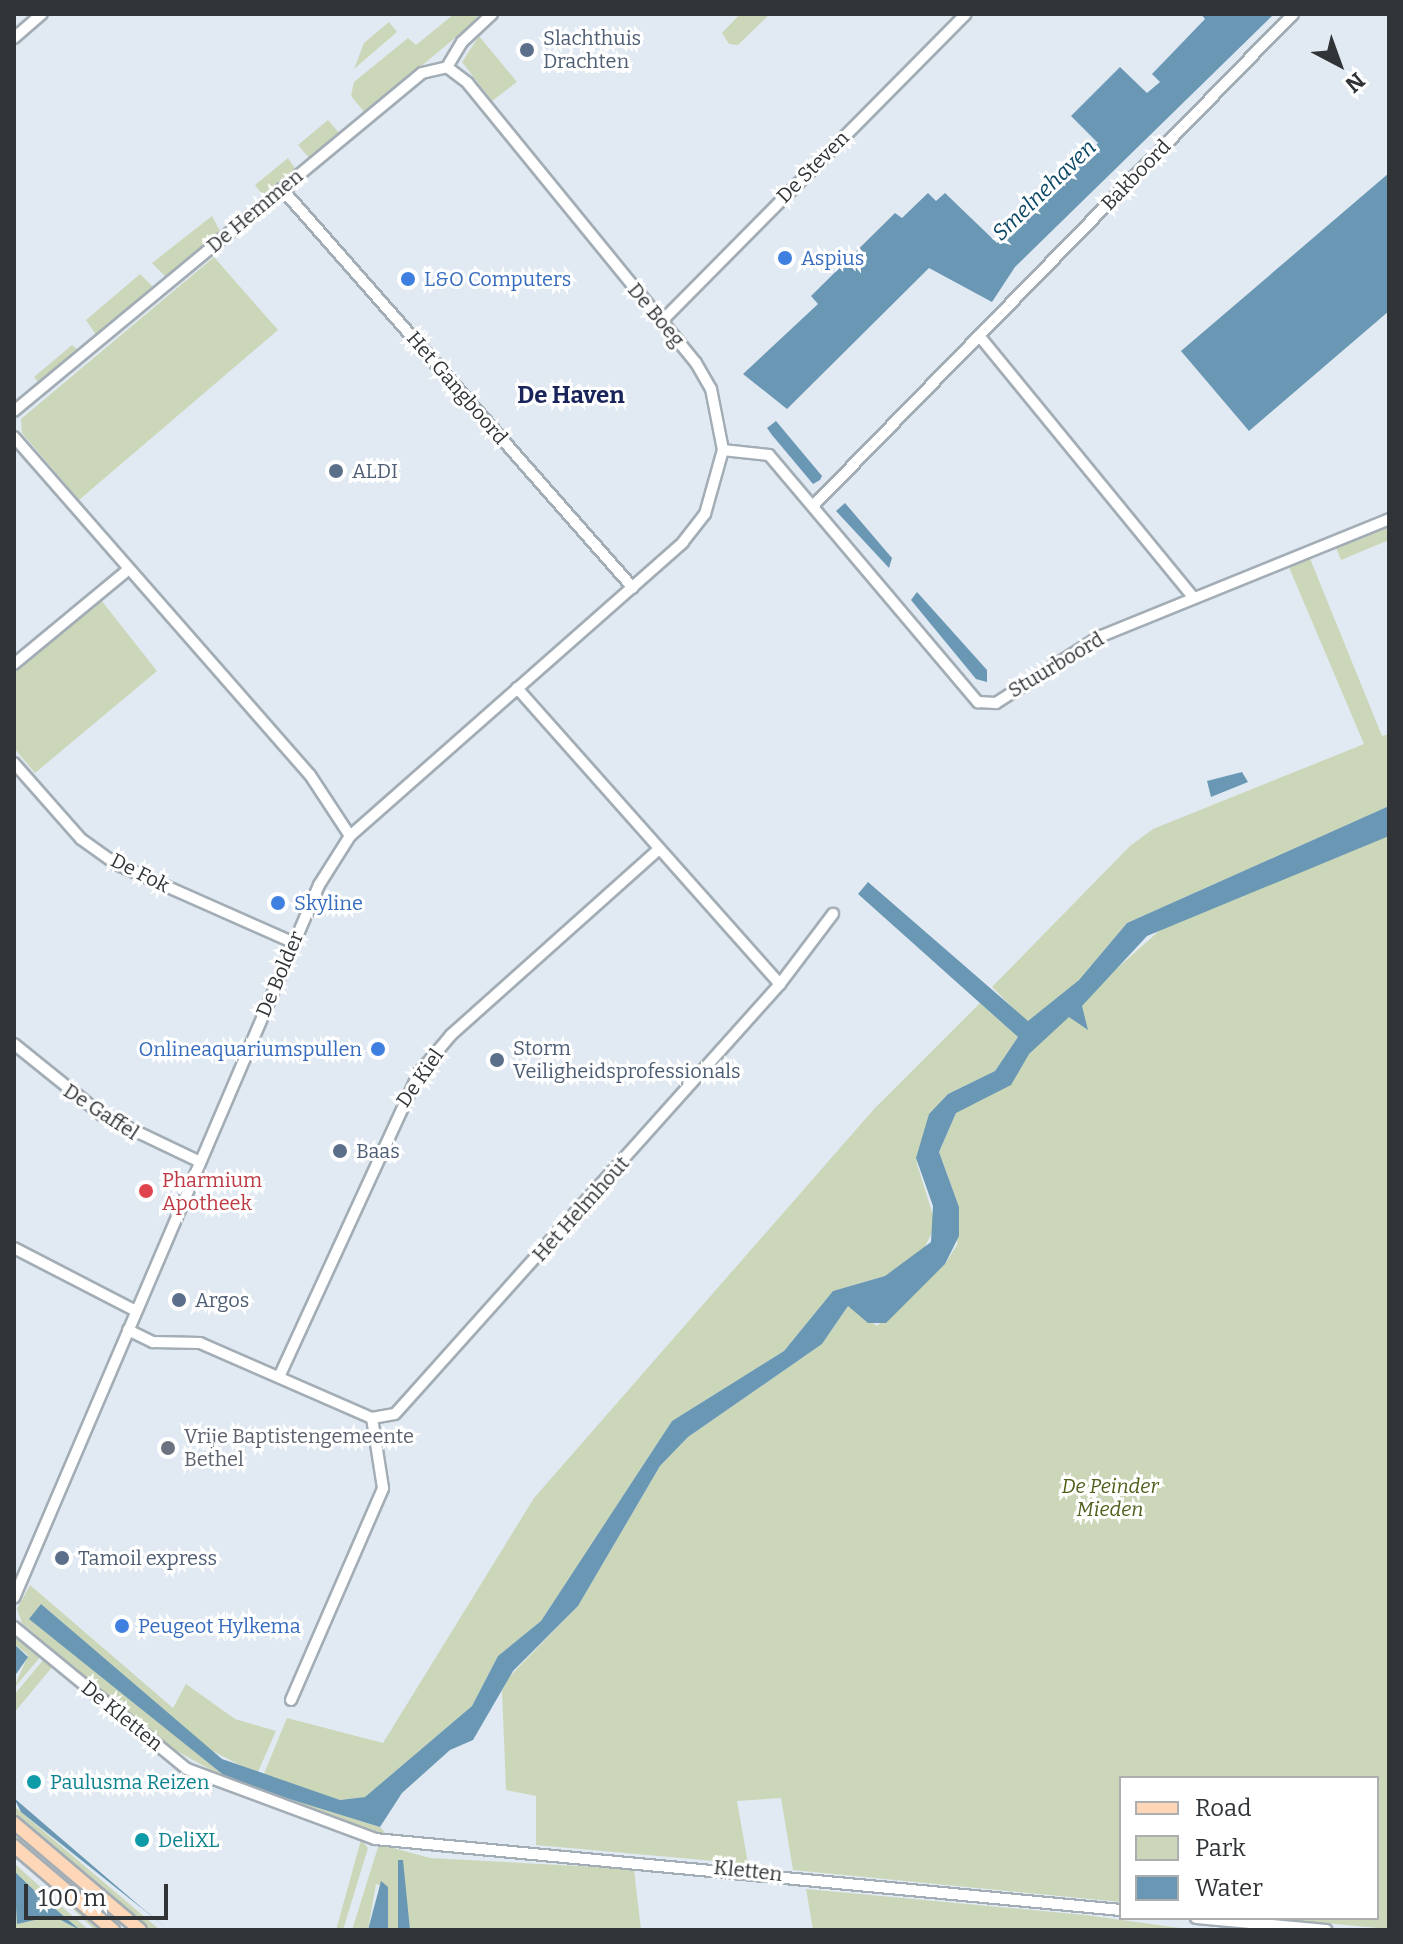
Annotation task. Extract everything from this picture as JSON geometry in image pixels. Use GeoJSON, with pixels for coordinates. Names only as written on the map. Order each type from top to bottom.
{"type":"FeatureCollection","features":[{"type":"Feature","properties":{"kind":"main road"},"geometry":{"type":"LineString","coordinates":[[14,1823],[140,1930]]}},
{"type":"Feature","properties":{"kind":"main road"},"geometry":{"type":"LineString","coordinates":[[14,1846],[113,1930]]}},
{"type":"Feature","properties":{"kind":"street"},"geometry":{"type":"LineString","coordinates":[[14,38],[42,14]]}},
{"type":"Feature","properties":{"kind":"street"},"geometry":{"type":"LineString","coordinates":[[447,67],[462,42],[492,14]]}},
{"type":"Feature","properties":{"kind":"street","name":"De Steven"},"geometry":{"type":"LineString","coordinates":[[661,322],[966,14]]}},
{"type":"Feature","properties":{"kind":"street","name":"Bakboord"},"geometry":{"type":"LineString","coordinates":[[814,505],[981,338],[1293,14]]}},
{"type":"Feature","properties":{"kind":"street","name":"De Hemmen"},"geometry":{"type":"LineString","coordinates":[[14,411],[422,73],[447,67]]}},
{"type":"Feature","properties":{"kind":"street","name":"De Boeg"},"geometry":{"type":"LineString","coordinates":[[447,67],[468,83],[661,322],[711,389],[723,450],[705,514],[633,588]]}},
{"type":"Feature","properties":{"kind":"street","name":"Het Gangboord"},"geometry":{"type":"LineString","coordinates":[[282,189],[633,588]]}},
{"type":"Feature","properties":{"kind":"street"},"geometry":{"type":"LineString","coordinates":[[981,338],[1194,598]]}},
{"type":"Feature","properties":{"kind":"street"},"geometry":{"type":"LineString","coordinates":[[14,437],[310,775],[350,836],[633,588]]}},
{"type":"Feature","properties":{"kind":"street","name":"Stuurboord"},"geometry":{"type":"LineString","coordinates":[[723,450],[769,455],[978,702],[996,703],[1099,637],[1389,519]]}},
{"type":"Feature","properties":{"kind":"street"},"geometry":{"type":"LineString","coordinates":[[14,664],[129,569]]}},
{"type":"Feature","properties":{"kind":"street"},"geometry":{"type":"LineString","coordinates":[[517,688],[780,984]]}},
{"type":"Feature","properties":{"kind":"street","name":"De Fok"},"geometry":{"type":"LineString","coordinates":[[14,763],[81,839],[116,864],[294,943]]}},
{"type":"Feature","properties":{"kind":"street","name":"De Bolder"},"geometry":{"type":"LineString","coordinates":[[14,1598],[294,943],[350,836]]}},
{"type":"Feature","properties":{"kind":"street","name":"De Kiel"},"geometry":{"type":"LineString","coordinates":[[279,1377],[419,1073],[451,1035],[659,849]]}},
{"type":"Feature","properties":{"kind":"street","name":"Het Helmhout"},"geometry":{"type":"LineString","coordinates":[[372,1418],[407,1406],[780,984],[833,914]]}},
{"type":"Feature","properties":{"kind":"street","name":"De Gaffel"},"geometry":{"type":"LineString","coordinates":[[14,1044],[102,1115],[200,1162]]}},
{"type":"Feature","properties":{"kind":"street"},"geometry":{"type":"LineString","coordinates":[[14,1248],[136,1311]]}},
{"type":"Feature","properties":{"kind":"street"},"geometry":{"type":"LineString","coordinates":[[128,1330],[153,1342],[200,1343],[372,1418],[383,1488],[291,1700]]}},
{"type":"Feature","properties":{"kind":"street","name":"De Kletten"},"geometry":{"type":"LineString","coordinates":[[14,1627],[187,1769],[375,1839]]}},
{"type":"Feature","properties":{"kind":"street","name":"Kletten"},"geometry":{"type":"LineString","coordinates":[[375,1839],[1119,1910]]}},
{"type":"Feature","properties":{"kind":"street"},"geometry":{"type":"LineString","coordinates":[[1218,1920],[1326,1930]]}},
{"type":"Feature","properties":{"kind":"green space"},"geometry":{"type":"Polygon","coordinates":[[[454,14],[480,17],[365,113],[351,96],[354,82],[408,38],[416,45],[454,14]]]}},
{"type":"Feature","properties":{"kind":"green space"},"geometry":{"type":"Polygon","coordinates":[[[740,14],[770,14],[738,45],[729,44],[722,33],[740,14]]]}},
{"type":"Feature","properties":{"kind":"green space"},"geometry":{"type":"Polygon","coordinates":[[[389,22],[397,32],[354,69],[364,43],[389,22]]]}},
{"type":"Feature","properties":{"kind":"green space"},"geometry":{"type":"Polygon","coordinates":[[[479,36],[517,82],[492,101],[462,62],[479,36]]]}},
{"type":"Feature","properties":{"kind":"green space"},"geometry":{"type":"Polygon","coordinates":[[[328,120],[340,134],[310,159],[298,145],[328,120]]]}},
{"type":"Feature","properties":{"kind":"green space"},"geometry":{"type":"Polygon","coordinates":[[[288,158],[296,170],[264,197],[255,185],[288,158]]]}},
{"type":"Feature","properties":{"kind":"green space"},"geometry":{"type":"Polygon","coordinates":[[[212,216],[221,233],[167,278],[152,263],[212,216]]]}},
{"type":"Feature","properties":{"kind":"green space"},"geometry":{"type":"Polygon","coordinates":[[[214,257],[278,330],[79,500],[22,433],[21,419],[214,257]]]}},
{"type":"Feature","properties":{"kind":"green space"},"geometry":{"type":"Polygon","coordinates":[[[140,274],[154,288],[97,336],[86,320],[140,274]]]}},
{"type":"Feature","properties":{"kind":"green space"},"geometry":{"type":"Polygon","coordinates":[[[72,345],[79,351],[40,384],[34,377],[72,345]]]}},
{"type":"Feature","properties":{"kind":"green space"},"geometry":{"type":"Polygon","coordinates":[[[1389,524],[1389,540],[1341,560],[1335,545],[1389,524]]]}},
{"type":"Feature","properties":{"kind":"green space"},"geometry":{"type":"Polygon","coordinates":[[[1309,556],[1382,736],[1389,734],[1389,806],[1127,923],[1079,980],[1027,1022],[992,987],[1130,846],[1153,829],[1364,744],[1288,565],[1309,556]]]}},
{"type":"Feature","properties":{"kind":"green space"},"geometry":{"type":"Polygon","coordinates":[[[101,600],[157,671],[35,773],[14,748],[14,673],[101,600]]]}},
{"type":"Feature","properties":{"kind":"green space","name":"De Peinder Mieden"},"geometry":{"type":"Polygon","coordinates":[[[1389,833],[1389,1929],[1292,1920],[1379,1920],[1379,1776],[1119,1776],[1119,1902],[793,1870],[781,1798],[737,1801],[748,1864],[536,1845],[536,1796],[506,1790],[502,1691],[508,1678],[578,1606],[660,1466],[688,1437],[822,1344],[848,1306],[877,1326],[945,1264],[957,1245],[959,1207],[939,1152],[956,1113],[1170,921],[1389,833]]]}},
{"type":"Feature","properties":{"kind":"green space"},"geometry":{"type":"Polygon","coordinates":[[[980,1003],[1018,1037],[995,1071],[948,1094],[929,1114],[917,1164],[936,1225],[922,1252],[885,1276],[833,1291],[784,1351],[672,1421],[541,1621],[498,1656],[472,1706],[365,1797],[340,1800],[263,1776],[287,1718],[383,1743],[534,1498],[874,1109],[980,1003]]]}},
{"type":"Feature","properties":{"kind":"green space"},"geometry":{"type":"Polygon","coordinates":[[[30,1585],[173,1708],[186,1684],[235,1719],[276,1731],[257,1774],[203,1746],[41,1604],[30,1619],[231,1781],[159,1741],[22,1623],[17,1609],[30,1585]]]}},
{"type":"Feature","properties":{"kind":"green space"},"geometry":{"type":"Polygon","coordinates":[[[14,1633],[41,1656],[14,1688],[28,1655],[14,1644],[14,1633]]]}},
{"type":"Feature","properties":{"kind":"green space"},"geometry":{"type":"Polygon","coordinates":[[[44,1659],[53,1666],[14,1713],[14,1695],[44,1659]]]}},
{"type":"Feature","properties":{"kind":"green space"},"geometry":{"type":"Polygon","coordinates":[[[279,1795],[380,1827],[387,1835],[311,1809],[279,1795]]]}},
{"type":"Feature","properties":{"kind":"green space"},"geometry":{"type":"Polygon","coordinates":[[[14,1806],[160,1930],[148,1930],[14,1816],[14,1806]]]}},
{"type":"Feature","properties":{"kind":"green space"},"geometry":{"type":"Polygon","coordinates":[[[14,1831],[131,1930],[110,1920],[14,1839],[14,1831]]]}},
{"type":"Feature","properties":{"kind":"green space"},"geometry":{"type":"Polygon","coordinates":[[[361,1840],[368,1848],[343,1930],[336,1930],[361,1840]]]}},
{"type":"Feature","properties":{"kind":"green space"},"geometry":{"type":"Polygon","coordinates":[[[379,1844],[430,1858],[634,1869],[641,1930],[410,1930],[398,1860],[398,1930],[388,1930],[388,1887],[376,1884],[368,1930],[352,1930],[379,1844]]]}},
{"type":"Feature","properties":{"kind":"green space"},"geometry":{"type":"Polygon","coordinates":[[[14,1853],[104,1930],[95,1930],[14,1853]]]}},
{"type":"Feature","properties":{"kind":"green space"},"geometry":{"type":"Polygon","coordinates":[[[14,1863],[68,1912],[89,1930],[14,1930],[14,1863]]]}},
{"type":"Feature","properties":{"kind":"green space"},"geometry":{"type":"Polygon","coordinates":[[[806,1889],[1085,1915],[1195,1930],[813,1930],[806,1889]]]}},
{"type":"Feature","properties":{"kind":"water"},"geometry":{"type":"Polygon","coordinates":[[[1201,14],[1274,14],[1015,267],[992,302],[929,268],[787,409],[743,374],[818,304],[811,296],[895,213],[902,218],[928,193],[936,201],[945,193],[997,243],[1098,143],[1071,116],[1120,67],[1147,93],[1160,82],[1152,74],[1205,19],[1201,14]]]}},
{"type":"Feature","properties":{"kind":"water"},"geometry":{"type":"Polygon","coordinates":[[[1389,173],[1389,311],[1249,431],[1181,351],[1389,173]]]}},
{"type":"Feature","properties":{"kind":"water"},"geometry":{"type":"Polygon","coordinates":[[[776,421],[822,476],[820,480],[813,484],[772,435],[767,428],[776,421]]]}},
{"type":"Feature","properties":{"kind":"water"},"geometry":{"type":"Polygon","coordinates":[[[845,503],[892,558],[889,568],[836,511],[845,503]]]}},
{"type":"Feature","properties":{"kind":"water"},"geometry":{"type":"Polygon","coordinates":[[[917,592],[987,670],[987,682],[976,679],[911,600],[917,592]]]}},
{"type":"Feature","properties":{"kind":"water"},"geometry":{"type":"Polygon","coordinates":[[[1242,772],[1248,782],[1211,797],[1207,781],[1242,772]]]}},
{"type":"Feature","properties":{"kind":"water"},"geometry":{"type":"Polygon","coordinates":[[[1389,806],[1389,836],[1147,936],[1082,1006],[1088,1030],[1069,1017],[1029,1054],[1011,1085],[956,1113],[939,1152],[959,1207],[959,1236],[945,1264],[886,1323],[868,1323],[848,1306],[822,1344],[688,1437],[660,1466],[578,1606],[513,1671],[473,1740],[450,1750],[402,1793],[380,1827],[231,1781],[29,1619],[41,1604],[222,1759],[340,1800],[365,1797],[472,1706],[498,1656],[541,1621],[672,1421],[784,1351],[833,1291],[885,1276],[931,1242],[933,1206],[916,1158],[929,1114],[948,1094],[995,1071],[1018,1037],[858,894],[868,882],[1028,1021],[1079,980],[1127,923],[1389,806]]]}},
{"type":"Feature","properties":{"kind":"water"},"geometry":{"type":"Polygon","coordinates":[[[14,1644],[28,1657],[14,1677],[14,1644]]]}},
{"type":"Feature","properties":{"kind":"water"},"geometry":{"type":"Polygon","coordinates":[[[14,1798],[142,1908],[169,1930],[21,1812],[14,1798]]]}},
{"type":"Feature","properties":{"kind":"water"},"geometry":{"type":"Polygon","coordinates":[[[398,1860],[403,1860],[410,1930],[398,1930],[398,1860]]]}},
{"type":"Feature","properties":{"kind":"water"},"geometry":{"type":"Polygon","coordinates":[[[14,1871],[80,1930],[53,1916],[17,1924],[14,1871]]]}},
{"type":"Feature","properties":{"kind":"water"},"geometry":{"type":"Polygon","coordinates":[[[381,1881],[388,1887],[388,1930],[368,1930],[381,1881]]]}},
{"type":"Feature","properties":{"kind":"place","name":"Slachthuis Drachten"},"geometry":{"type":"Point","coordinates":[527,50]}},
{"type":"Feature","properties":{"kind":"place","name":"Aspius"},"geometry":{"type":"Point","coordinates":[785,258]}},
{"type":"Feature","properties":{"kind":"place","name":"L&O Computers"},"geometry":{"type":"Point","coordinates":[408,279]}},
{"type":"Feature","properties":{"kind":"place","name":"ALDI"},"geometry":{"type":"Point","coordinates":[336,471]}},
{"type":"Feature","properties":{"kind":"place","name":"Skyline"},"geometry":{"type":"Point","coordinates":[278,903]}},
{"type":"Feature","properties":{"kind":"place","name":"Onlineaquariumspullen"},"geometry":{"type":"Point","coordinates":[378,1049]}},
{"type":"Feature","properties":{"kind":"place","name":"Storm Veiligheidsprofessionals"},"geometry":{"type":"Point","coordinates":[497,1060]}},
{"type":"Feature","properties":{"kind":"place","name":"Baas"},"geometry":{"type":"Point","coordinates":[340,1151]}},
{"type":"Feature","properties":{"kind":"place","name":"Pharmium Apotheek"},"geometry":{"type":"Point","coordinates":[146,1191]}},
{"type":"Feature","properties":{"kind":"place","name":"Argos"},"geometry":{"type":"Point","coordinates":[179,1300]}},
{"type":"Feature","properties":{"kind":"place","name":"Vrije Baptistengemeente Bethel"},"geometry":{"type":"Point","coordinates":[168,1448]}},
{"type":"Feature","properties":{"kind":"place","name":"Tamoil express"},"geometry":{"type":"Point","coordinates":[62,1558]}},
{"type":"Feature","properties":{"kind":"place","name":"Peugeot Hylkema"},"geometry":{"type":"Point","coordinates":[122,1626]}},
{"type":"Feature","properties":{"kind":"place","name":"Paulusma Reizen"},"geometry":{"type":"Point","coordinates":[34,1782]}},
{"type":"Feature","properties":{"kind":"place","name":"DeliXL"},"geometry":{"type":"Point","coordinates":[142,1840]}},
{"type":"Feature","properties":{"kind":"district","name":"De Haven"},"geometry":{"type":"Point","coordinates":[571,396]}},
{"type":"Feature","properties":{"kind":"water label","name":"Smelnehaven"},"geometry":{"type":"Point","coordinates":[1044,190]}}]}
